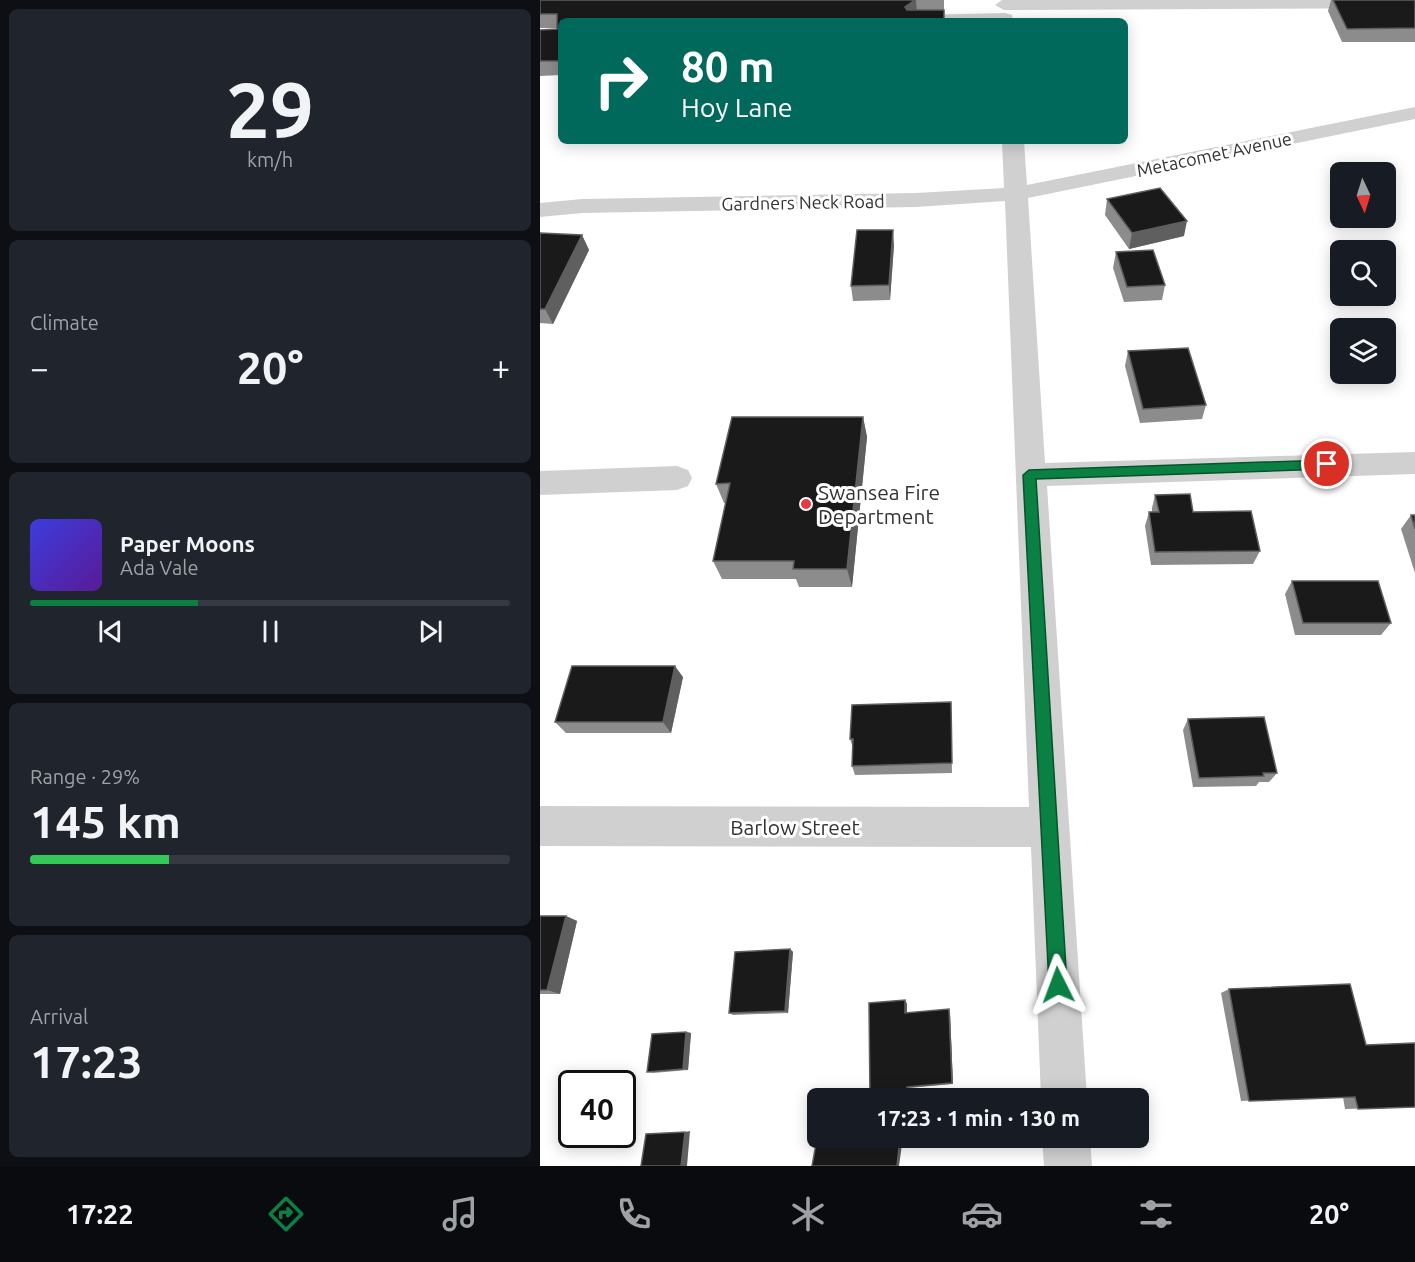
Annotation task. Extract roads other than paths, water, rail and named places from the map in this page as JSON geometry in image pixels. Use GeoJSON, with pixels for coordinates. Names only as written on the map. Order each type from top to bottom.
{"type":"FeatureCollection","features":[{"type":"Feature","properties":{"kind":"street"},"geometry":{"type":"LineString","coordinates":[[943,18],[1004,11],[1415,3]]}},
{"type":"Feature","properties":{"kind":"street","name":"Metacomet Avenue"},"geometry":{"type":"LineString","coordinates":[[1014,194],[1415,112]]}},
{"type":"Feature","properties":{"kind":"street"},"geometry":{"type":"LineString","coordinates":[[1012,144],[1027,384],[1029,475],[1063,1088]]}},
{"type":"Feature","properties":{"kind":"street","name":"Gardners Neck Road"},"geometry":{"type":"LineString","coordinates":[[540,210],[582,206],[916,200],[1014,194]]}},
{"type":"Feature","properties":{"kind":"street"},"geometry":{"type":"LineString","coordinates":[[1029,475],[1415,463]]}},
{"type":"Feature","properties":{"kind":"street"},"geometry":{"type":"LineString","coordinates":[[540,483],[677,478]]}},
{"type":"Feature","properties":{"kind":"street","name":"Barlow Street"},"geometry":{"type":"LineString","coordinates":[[540,826],[1049,827]]}},
{"type":"Feature","properties":{"kind":"street"},"geometry":{"type":"LineString","coordinates":[[1067,1148],[1068,1166]]}},
{"type":"Feature","properties":{"kind":"place","name":"Swansea Fire Department"},"geometry":{"type":"Point","coordinates":[806,504]}}]}
